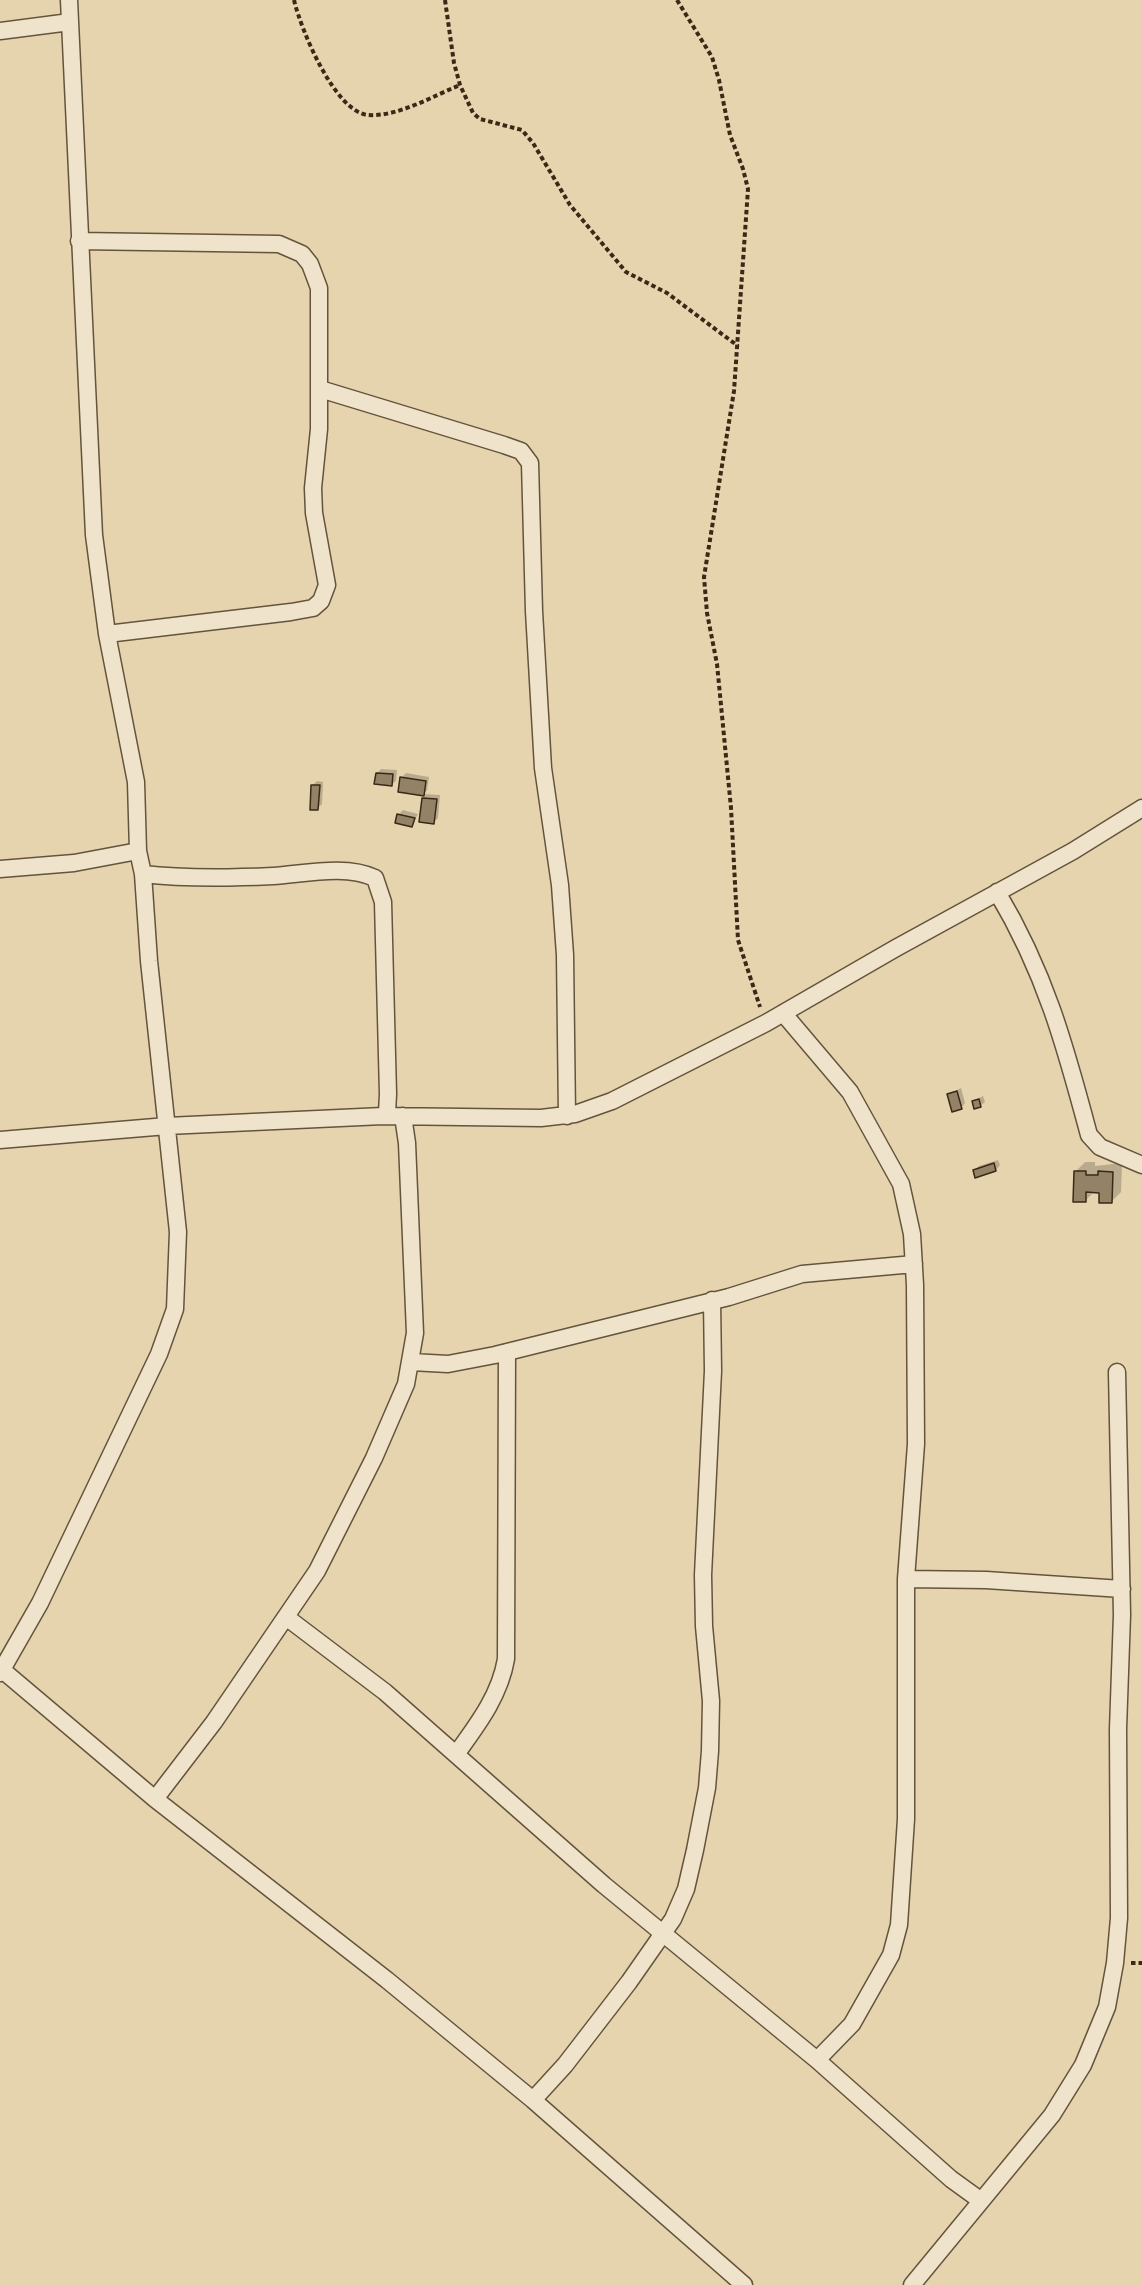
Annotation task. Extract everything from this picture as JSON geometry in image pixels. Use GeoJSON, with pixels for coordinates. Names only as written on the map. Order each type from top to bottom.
{"type":"FeatureCollection","features":[{"type":"Feature","properties":{"kind":"street"},"geometry":{"type":"LineString","coordinates":[[69,0],[94,525],[107,634],[136,782],[138,851],[143,874],[178,1232],[176,1288],[170,1328],[40,1603],[0,1670],[155,1799],[387,1980],[533,2100],[744,2285]]}},
{"type":"Feature","properties":{"kind":"street"},"geometry":{"type":"LineString","coordinates":[[0,30],[70,22]]}},
{"type":"Feature","properties":{"kind":"street"},"geometry":{"type":"LineString","coordinates":[[80,241],[254,242],[292,248],[310,264],[320,288],[320,429],[313,488],[314,513],[327,585],[321,601],[313,608],[291,612],[107,634]]}},
{"type":"Feature","properties":{"kind":"street"},"geometry":{"type":"LineString","coordinates":[[320,389],[504,445],[521,451],[530,463],[534,611],[543,768],[560,885],[565,955],[567,1116]]}},
{"type":"Feature","properties":{"kind":"street"},"geometry":{"type":"LineString","coordinates":[[0,1140],[167,1126],[383,1116],[542,1118],[567,1116],[612,1101],[766,1023],[1073,851],[1142,808]]}},
{"type":"Feature","properties":{"kind":"street"},"geometry":{"type":"LineString","coordinates":[[0,869],[74,863],[138,851]]}},
{"type":"Feature","properties":{"kind":"street"},"geometry":{"type":"LineString","coordinates":[[143,874],[172,878],[352,872],[375,878],[381,890],[384,924],[388,1095],[387,1113],[383,1116]]}},
{"type":"Feature","properties":{"kind":"street"},"geometry":{"type":"LineString","coordinates":[[997,892],[1032,954],[1055,1013],[1089,1135],[1101,1147],[1142,1165]]}},
{"type":"Feature","properties":{"kind":"street"},"geometry":{"type":"LineString","coordinates":[[783,1013],[844,1083],[901,1184],[912,1234],[914,1264],[916,1444],[906,1579],[904,1660],[906,1807],[899,1925],[891,1955],[852,2024],[817,2060]]}},
{"type":"Feature","properties":{"kind":"street"},"geometry":{"type":"LineString","coordinates":[[155,1799],[214,1722],[260,1651],[317,1571],[374,1458],[406,1384],[415,1333],[407,1143],[403,1116]]}},
{"type":"Feature","properties":{"kind":"street"},"geometry":{"type":"LineString","coordinates":[[411,1362],[448,1364],[507,1352],[712,1300],[802,1274],[914,1264]]}},
{"type":"Feature","properties":{"kind":"street"},"geometry":{"type":"LineString","coordinates":[[533,2100],[565,2065],[629,1982],[673,1919],[686,1889],[707,1788],[710,1750],[711,1701],[703,1575],[710,1461],[712,1300]]}},
{"type":"Feature","properties":{"kind":"street"},"geometry":{"type":"LineString","coordinates":[[457,1754],[492,1700],[501,1681],[506,1659],[507,1352]]}},
{"type":"Feature","properties":{"kind":"street"},"geometry":{"type":"LineString","coordinates":[[912,2285],[980,2200],[1027,2149],[1067,2093],[1097,2036],[1107,2007],[1115,1963],[1119,1918],[1118,1741],[1122,1589],[1117,1372]]}},
{"type":"Feature","properties":{"kind":"street"},"geometry":{"type":"LineString","coordinates":[[906,1579],[986,1580],[1122,1589]]}},
{"type":"Feature","properties":{"kind":"street"},"geometry":{"type":"LineString","coordinates":[[286,1617],[385,1692],[604,1885],[664,1931],[817,2060],[951,2178],[980,2200]]}},
{"type":"Feature","properties":{"kind":"path"},"geometry":{"type":"LineString","coordinates":[[294,0],[324,72],[342,100],[353,110],[368,115],[387,113],[460,85]]}},
{"type":"Feature","properties":{"kind":"path"},"geometry":{"type":"LineString","coordinates":[[444,0],[450,43],[460,85],[473,113],[480,119],[522,130],[533,143],[570,205],[626,272],[635,279],[668,293],[738,346]]}},
{"type":"Feature","properties":{"kind":"path"},"geometry":{"type":"LineString","coordinates":[[677,0],[712,57],[730,135],[744,169],[748,189],[734,391],[704,577],[707,613],[717,664],[731,808],[738,940],[766,1023]]}},
{"type":"Feature","properties":{"kind":"building"},"geometry":{"type":"Polygon","coordinates":[[[376,773],[393,774],[392,786],[374,784],[376,773]]]}},
{"type":"Feature","properties":{"kind":"building"},"geometry":{"type":"Polygon","coordinates":[[[400,777],[426,781],[424,796],[398,792],[400,777]]]}},
{"type":"Feature","properties":{"kind":"building"},"geometry":{"type":"Polygon","coordinates":[[[311,785],[320,785],[318,810],[310,810],[311,785]]]}},
{"type":"Feature","properties":{"kind":"building"},"geometry":{"type":"Polygon","coordinates":[[[422,798],[437,799],[434,824],[419,822],[422,798]]]}},
{"type":"Feature","properties":{"kind":"building"},"geometry":{"type":"Polygon","coordinates":[[[397,814],[415,818],[412,827],[395,823],[397,814]]]}},
{"type":"Feature","properties":{"kind":"building"},"geometry":{"type":"Polygon","coordinates":[[[957,1091],[962,1109],[952,1112],[947,1094],[957,1091]]]}},
{"type":"Feature","properties":{"kind":"building"},"geometry":{"type":"Polygon","coordinates":[[[979,1099],[981,1107],[974,1109],[972,1101],[979,1099]]]}},
{"type":"Feature","properties":{"kind":"building"},"geometry":{"type":"Polygon","coordinates":[[[994,1163],[996,1171],[975,1178],[973,1170],[994,1163]]]}},
{"type":"Feature","properties":{"kind":"building"},"geometry":{"type":"Polygon","coordinates":[[[1074,1171],[1086,1171],[1086,1175],[1098,1175],[1098,1171],[1113,1172],[1112,1203],[1099,1203],[1099,1193],[1086,1192],[1086,1202],[1073,1202],[1074,1171]]]}}]}
